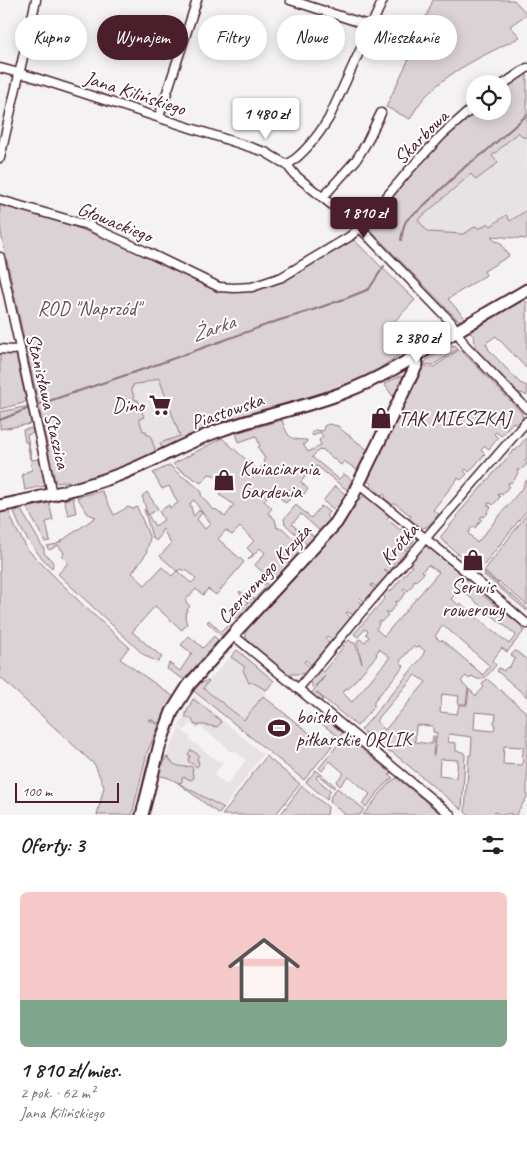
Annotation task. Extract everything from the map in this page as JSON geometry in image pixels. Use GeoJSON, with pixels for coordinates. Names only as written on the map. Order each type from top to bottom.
{"type":"FeatureCollection","features":[{"type":"Feature","properties":{"kind":"street"},"geometry":{"type":"LineString","coordinates":[[0,158],[36,0]]}},
{"type":"Feature","properties":{"kind":"street"},"geometry":{"type":"LineString","coordinates":[[159,117],[198,0]]}},
{"type":"Feature","properties":{"kind":"street"},"geometry":{"type":"LineString","coordinates":[[290,0],[355,21]]}},
{"type":"Feature","properties":{"kind":"street"},"geometry":{"type":"LineString","coordinates":[[376,15],[383,0]]}},
{"type":"Feature","properties":{"kind":"street"},"geometry":{"type":"LineString","coordinates":[[288,165],[319,135],[329,118],[355,60]]}},
{"type":"Feature","properties":{"kind":"street","name":"Jana Kilińskiego"},"geometry":{"type":"LineString","coordinates":[[0,68],[265,152],[288,165],[294,175],[360,228],[451,322],[465,345],[527,409]]}},
{"type":"Feature","properties":{"kind":"street"},"geometry":{"type":"LineString","coordinates":[[511,79],[527,68]]}},
{"type":"Feature","properties":{"kind":"street"},"geometry":{"type":"LineString","coordinates":[[323,197],[356,160],[381,113]]}},
{"type":"Feature","properties":{"kind":"street","name":"Skarbowa"},"geometry":{"type":"LineString","coordinates":[[214,284],[244,288],[282,277],[349,238],[360,228],[410,169],[443,134],[466,114]]}},
{"type":"Feature","properties":{"kind":"street","name":"Głowackiego"},"geometry":{"type":"LineString","coordinates":[[0,200],[87,225],[214,284]]}},
{"type":"Feature","properties":{"kind":"street","name":"Stanisława Staszica"},"geometry":{"type":"LineString","coordinates":[[0,257],[52,494]]}},
{"type":"Feature","properties":{"kind":"street","name":"Piastowska"},"geometry":{"type":"LineString","coordinates":[[0,506],[84,486],[123,473],[218,431],[345,392],[376,379],[416,357],[527,290]]}},
{"type":"Feature","properties":{"kind":"street"},"geometry":{"type":"LineString","coordinates":[[0,349],[20,349]]}},
{"type":"Feature","properties":{"kind":"street","name":"Czerwonego Krzyża"},"geometry":{"type":"LineString","coordinates":[[142,815],[160,744],[172,712],[189,685],[336,523],[358,484],[417,364],[416,357]]}},
{"type":"Feature","properties":{"kind":"street"},"geometry":{"type":"LineString","coordinates":[[397,367],[407,373],[408,380]]}},
{"type":"Feature","properties":{"kind":"street","name":"Krótka"},"geometry":{"type":"LineString","coordinates":[[298,689],[360,614],[527,421]]}},
{"type":"Feature","properties":{"kind":"street"},"geometry":{"type":"LineString","coordinates":[[358,484],[469,574],[527,624]]}},
{"type":"Feature","properties":{"kind":"street"},"geometry":{"type":"LineString","coordinates":[[233,635],[451,815]]}},
{"type":"Feature","properties":{"kind":"shaded area"},"geometry":{"type":"Polygon","coordinates":[[[518,132],[524,138],[527,135],[527,210],[510,221],[506,215],[490,226],[479,229],[476,226],[465,234],[428,232],[418,220],[471,174],[497,163],[491,156],[518,132]]]}},
{"type":"Feature","properties":{"kind":"shaded area"},"geometry":{"type":"Polygon","coordinates":[[[161,368],[185,438],[149,454],[125,380],[161,368]]]}},
{"type":"Feature","properties":{"kind":"shaded area"},"geometry":{"type":"Polygon","coordinates":[[[237,649],[275,681],[244,720],[203,687],[237,649]]]}},
{"type":"Feature","properties":{"kind":"shaded area"},"geometry":{"type":"Polygon","coordinates":[[[194,696],[263,754],[224,808],[156,774],[159,763],[163,764],[179,728],[191,737],[189,739],[223,763],[214,775],[227,785],[246,760],[233,750],[231,752],[199,726],[197,729],[190,724],[185,730],[179,726],[194,696]]]}},
{"type":"Feature","properties":{"kind":"green space"},"geometry":{"type":"Polygon","coordinates":[[[433,0],[514,0],[527,14],[510,26],[520,37],[480,57],[441,82],[420,103],[410,119],[386,107],[408,60],[457,60],[457,15],[427,15],[433,0]]]}},
{"type":"Feature","properties":{"kind":"green space"},"geometry":{"type":"Polygon","coordinates":[[[527,71],[527,135],[524,138],[518,132],[492,156],[498,163],[476,180],[471,174],[418,220],[428,232],[464,234],[476,226],[479,229],[488,223],[491,226],[506,215],[510,221],[527,210],[527,239],[491,236],[495,241],[500,242],[509,256],[484,271],[486,275],[448,299],[465,318],[462,321],[458,320],[367,226],[368,222],[446,136],[466,119],[511,120],[511,82],[527,71]]]}},
{"type":"Feature","properties":{"kind":"green space","name":"ROD \"Naprzód\""},"geometry":{"type":"Polygon","coordinates":[[[0,205],[30,212],[118,243],[202,284],[223,292],[255,290],[354,240],[415,300],[386,330],[406,350],[370,375],[334,390],[212,425],[164,449],[160,443],[180,436],[159,378],[133,385],[131,388],[135,400],[138,400],[144,417],[139,419],[143,431],[150,435],[155,449],[154,454],[107,474],[70,485],[68,481],[58,483],[55,481],[1,233],[0,205]]]}},
{"type":"Feature","properties":{"kind":"green space"},"geometry":{"type":"Polygon","coordinates":[[[524,299],[527,303],[527,369],[496,336],[486,343],[489,350],[520,383],[527,386],[526,396],[516,392],[476,351],[474,337],[470,332],[524,299]]]}},
{"type":"Feature","properties":{"kind":"green space"},"geometry":{"type":"Polygon","coordinates":[[[452,345],[458,349],[433,365],[423,364],[427,360],[452,345]]]}},
{"type":"Feature","properties":{"kind":"green space"},"geometry":{"type":"Polygon","coordinates":[[[460,349],[521,412],[523,418],[517,425],[513,422],[501,436],[496,432],[494,434],[498,438],[489,449],[485,446],[481,450],[485,454],[469,472],[466,469],[464,471],[467,474],[461,480],[458,478],[433,510],[439,514],[427,527],[422,528],[409,519],[411,516],[395,503],[393,505],[384,498],[386,496],[384,494],[382,496],[371,487],[367,480],[424,366],[434,367],[460,349]]]}},
{"type":"Feature","properties":{"kind":"green space"},"geometry":{"type":"Polygon","coordinates":[[[0,351],[16,355],[26,401],[0,409],[0,351]]]}},
{"type":"Feature","properties":{"kind":"green space"},"geometry":{"type":"Polygon","coordinates":[[[400,376],[404,378],[395,399],[384,384],[400,376]]]}},
{"type":"Feature","properties":{"kind":"green space"},"geometry":{"type":"Polygon","coordinates":[[[24,407],[28,408],[31,424],[0,429],[0,412],[24,407]]]}},
{"type":"Feature","properties":{"kind":"green space"},"geometry":{"type":"Polygon","coordinates":[[[282,420],[290,436],[296,439],[307,440],[306,444],[303,444],[308,452],[321,445],[319,440],[323,437],[320,432],[313,436],[311,433],[315,430],[323,431],[324,426],[329,424],[338,426],[368,450],[357,470],[344,461],[341,465],[322,449],[312,457],[339,479],[344,474],[352,480],[347,490],[317,466],[312,471],[310,470],[301,482],[308,489],[303,495],[288,489],[284,494],[290,499],[286,503],[271,490],[265,495],[267,497],[264,501],[272,508],[268,513],[275,519],[277,528],[282,528],[305,550],[274,583],[255,565],[265,553],[260,548],[249,560],[253,554],[247,548],[254,541],[240,527],[232,535],[226,530],[218,539],[244,562],[216,595],[208,589],[203,595],[196,589],[185,601],[190,606],[185,615],[187,624],[182,630],[155,606],[132,632],[162,657],[158,662],[145,656],[58,574],[68,563],[62,557],[64,553],[58,545],[50,550],[47,546],[57,544],[96,517],[88,514],[77,497],[102,491],[114,515],[128,507],[133,509],[137,507],[150,538],[146,554],[132,573],[145,585],[162,567],[172,576],[177,571],[160,556],[171,544],[163,529],[156,541],[152,537],[144,509],[155,526],[164,520],[159,511],[169,505],[170,508],[178,503],[169,486],[162,489],[153,473],[170,465],[201,491],[201,495],[212,509],[217,510],[225,517],[234,505],[219,495],[232,479],[224,472],[218,479],[214,475],[209,474],[201,483],[173,464],[222,438],[263,475],[265,473],[260,468],[265,463],[263,461],[265,459],[258,447],[260,446],[256,436],[239,442],[236,433],[282,420]],[[194,500],[190,503],[193,514],[194,516],[199,510],[202,513],[197,519],[205,529],[211,523],[194,500]],[[181,569],[177,571],[191,583],[196,579],[186,569],[184,571],[181,569]]]}},
{"type":"Feature","properties":{"kind":"green space"},"geometry":{"type":"Polygon","coordinates":[[[32,428],[33,433],[27,435],[32,460],[39,459],[45,486],[25,490],[22,474],[32,470],[23,430],[32,428]]]}},
{"type":"Feature","properties":{"kind":"green space"},"geometry":{"type":"Polygon","coordinates":[[[527,437],[527,459],[525,461],[527,464],[520,471],[518,469],[515,479],[508,483],[509,486],[502,495],[499,493],[500,497],[493,505],[488,503],[491,507],[488,513],[480,518],[482,519],[475,528],[473,526],[468,533],[477,543],[527,480],[527,510],[481,569],[475,566],[479,561],[473,556],[469,561],[465,560],[441,539],[441,536],[457,515],[527,437]]]}},
{"type":"Feature","properties":{"kind":"green space"},"geometry":{"type":"Polygon","coordinates":[[[335,486],[345,494],[336,511],[323,501],[335,486]]]}},
{"type":"Feature","properties":{"kind":"green space"},"geometry":{"type":"Polygon","coordinates":[[[147,492],[158,509],[148,515],[142,496],[147,492]]]}},
{"type":"Feature","properties":{"kind":"green space"},"geometry":{"type":"Polygon","coordinates":[[[365,495],[389,516],[387,519],[400,530],[403,527],[411,533],[414,540],[406,551],[403,548],[401,550],[405,553],[397,563],[393,559],[392,561],[395,564],[389,572],[384,570],[388,574],[376,587],[372,584],[371,586],[375,589],[364,602],[360,598],[358,600],[363,604],[353,615],[348,612],[346,613],[351,618],[332,640],[327,636],[325,638],[329,643],[311,665],[306,660],[304,662],[310,667],[304,674],[288,674],[246,639],[246,631],[333,536],[356,502],[360,500],[359,498],[365,495]]]}},
{"type":"Feature","properties":{"kind":"green space"},"geometry":{"type":"Polygon","coordinates":[[[73,498],[76,513],[68,515],[64,500],[73,498]]]}},
{"type":"Feature","properties":{"kind":"green space"},"geometry":{"type":"Polygon","coordinates":[[[49,503],[53,520],[46,522],[50,541],[45,542],[27,508],[49,503]]]}},
{"type":"Feature","properties":{"kind":"green space"},"geometry":{"type":"Polygon","coordinates":[[[296,505],[311,518],[321,506],[329,512],[326,516],[330,520],[321,532],[301,514],[292,524],[299,531],[303,527],[315,538],[309,546],[285,524],[284,519],[296,505]]]}},
{"type":"Feature","properties":{"kind":"green space"},"geometry":{"type":"Polygon","coordinates":[[[7,508],[28,550],[84,606],[129,647],[120,659],[174,697],[160,724],[149,720],[159,725],[147,753],[132,815],[97,815],[104,787],[95,765],[0,677],[0,510],[7,508]]]}},
{"type":"Feature","properties":{"kind":"green space"},"geometry":{"type":"Polygon","coordinates":[[[21,510],[44,549],[44,553],[52,561],[52,568],[34,549],[20,527],[14,511],[21,510]]]}},
{"type":"Feature","properties":{"kind":"green space"},"geometry":{"type":"Polygon","coordinates":[[[527,514],[527,605],[484,571],[527,514]]]}},
{"type":"Feature","properties":{"kind":"green space"},"geometry":{"type":"Polygon","coordinates":[[[425,546],[429,547],[474,583],[474,588],[522,625],[522,630],[524,631],[507,652],[502,648],[492,661],[496,665],[483,679],[472,676],[469,679],[466,676],[461,681],[468,688],[466,704],[458,704],[459,696],[442,694],[440,712],[457,714],[459,705],[467,705],[469,689],[476,696],[484,687],[482,684],[487,679],[527,713],[527,797],[516,815],[495,812],[493,815],[468,815],[465,812],[472,737],[449,734],[448,742],[456,743],[456,751],[463,752],[465,755],[462,810],[392,752],[389,752],[361,730],[424,655],[425,651],[419,646],[416,648],[413,646],[401,660],[400,662],[404,666],[374,701],[374,707],[357,726],[316,692],[323,699],[321,702],[310,695],[325,676],[313,688],[310,679],[318,669],[323,672],[344,646],[340,642],[343,640],[346,643],[349,640],[355,643],[362,663],[357,642],[359,639],[365,642],[369,637],[366,634],[368,631],[365,629],[358,637],[354,634],[385,598],[382,594],[386,589],[390,592],[412,566],[408,563],[425,546]],[[428,565],[422,571],[424,573],[416,581],[414,580],[408,591],[404,588],[402,590],[406,593],[398,602],[396,601],[396,605],[389,613],[387,611],[388,615],[381,622],[378,622],[379,624],[376,629],[384,636],[439,572],[428,565]],[[460,589],[451,599],[459,605],[460,603],[509,644],[516,635],[460,589]],[[443,625],[435,636],[440,641],[442,640],[483,675],[490,666],[443,625]],[[379,649],[377,655],[343,693],[352,702],[390,657],[379,649]],[[415,675],[376,721],[385,730],[426,682],[415,675]],[[475,712],[474,729],[494,731],[496,714],[475,712]],[[416,725],[415,742],[432,744],[433,736],[435,736],[434,755],[437,733],[433,732],[433,726],[416,725]],[[504,746],[503,764],[522,765],[523,747],[504,746]],[[440,759],[439,776],[456,778],[458,760],[440,759]]]}},
{"type":"Feature","properties":{"kind":"green space"},"geometry":{"type":"Polygon","coordinates":[[[482,571],[527,608],[527,611],[483,574],[482,571]]]}},
{"type":"Feature","properties":{"kind":"green space"},"geometry":{"type":"Polygon","coordinates":[[[264,581],[270,587],[239,621],[234,617],[248,602],[239,593],[240,591],[248,598],[251,596],[254,599],[266,587],[263,583],[264,581]]]}},
{"type":"Feature","properties":{"kind":"green space"},"geometry":{"type":"Polygon","coordinates":[[[209,620],[221,632],[230,623],[234,626],[224,638],[207,622],[209,620]]]}},
{"type":"Feature","properties":{"kind":"green space"},"geometry":{"type":"Polygon","coordinates":[[[189,636],[203,648],[214,636],[220,642],[185,680],[167,669],[169,663],[180,671],[192,653],[181,645],[189,636]]]}},
{"type":"Feature","properties":{"kind":"green space"},"geometry":{"type":"Polygon","coordinates":[[[237,650],[274,681],[266,690],[252,682],[249,683],[243,670],[245,667],[231,657],[237,650]]]}},
{"type":"Feature","properties":{"kind":"green space"},"geometry":{"type":"Polygon","coordinates":[[[515,651],[527,660],[527,697],[497,671],[499,668],[504,671],[507,667],[509,668],[514,659],[516,659],[511,655],[515,651]]]}},
{"type":"Feature","properties":{"kind":"green space"},"geometry":{"type":"Polygon","coordinates":[[[208,680],[203,688],[244,720],[263,696],[313,736],[316,733],[332,746],[304,780],[190,688],[197,682],[208,680]]]}},
{"type":"Feature","properties":{"kind":"green space"},"geometry":{"type":"Polygon","coordinates":[[[193,699],[220,720],[221,723],[217,727],[195,725],[191,718],[186,718],[186,713],[193,699]]]}},
{"type":"Feature","properties":{"kind":"green space"},"geometry":{"type":"Polygon","coordinates":[[[320,716],[343,733],[339,737],[318,721],[320,716]]]}},
{"type":"Feature","properties":{"kind":"green space"},"geometry":{"type":"Polygon","coordinates":[[[160,727],[139,815],[135,815],[148,760],[160,727]]]}},
{"type":"Feature","properties":{"kind":"green space"},"geometry":{"type":"Polygon","coordinates":[[[344,737],[347,740],[348,738],[391,773],[389,775],[393,778],[387,782],[366,807],[362,804],[370,794],[348,776],[340,786],[336,782],[344,773],[330,761],[322,771],[319,768],[344,737]]]}},
{"type":"Feature","properties":{"kind":"green space"},"geometry":{"type":"Polygon","coordinates":[[[191,750],[199,755],[197,767],[188,761],[190,756],[188,754],[191,750]]]}},
{"type":"Feature","properties":{"kind":"green space"},"geometry":{"type":"Polygon","coordinates":[[[266,756],[300,784],[275,815],[222,815],[232,803],[266,756]]]}},
{"type":"Feature","properties":{"kind":"green space"},"geometry":{"type":"Polygon","coordinates":[[[166,757],[178,766],[191,766],[194,778],[191,780],[184,777],[182,782],[179,783],[158,775],[159,763],[163,765],[166,757]]]}},
{"type":"Feature","properties":{"kind":"green space"},"geometry":{"type":"Polygon","coordinates":[[[316,770],[335,786],[334,788],[318,775],[316,778],[331,791],[327,800],[306,782],[316,770]]]}},
{"type":"Feature","properties":{"kind":"green space"},"geometry":{"type":"Polygon","coordinates":[[[397,778],[442,815],[363,815],[389,783],[397,778]]]}},
{"type":"Feature","properties":{"kind":"green space"},"geometry":{"type":"Polygon","coordinates":[[[178,783],[224,808],[219,814],[178,783]]]}},
{"type":"Feature","properties":{"kind":"green space"},"geometry":{"type":"Polygon","coordinates":[[[302,786],[328,807],[327,815],[280,815],[302,786]]]}},
{"type":"Feature","properties":{"kind":"green space"},"geometry":{"type":"Polygon","coordinates":[[[337,788],[364,809],[360,815],[346,815],[330,802],[331,796],[337,788]]]}},
{"type":"Feature","properties":{"kind":"waterway","name":"Żarka"},"geometry":{"type":"LineString","coordinates":[[401,240],[404,227],[409,218],[467,165],[484,153],[527,115]]}},
{"type":"Feature","properties":{"kind":"waterway","name":"Żarka"},"geometry":{"type":"LineString","coordinates":[[40,404],[347,298],[369,289],[384,266]]}},
{"type":"Feature","properties":{"kind":"waterway","name":"Żarka"},"geometry":{"type":"LineString","coordinates":[[0,420],[27,409]]}},
{"type":"Feature","properties":{"kind":"place","name":"Dino"},"geometry":{"type":"Point","coordinates":[160,405]}},
{"type":"Feature","properties":{"kind":"place","name":"TAK MIESZKAJ"},"geometry":{"type":"Point","coordinates":[381,418]}},
{"type":"Feature","properties":{"kind":"place","name":"Kwiaciarnia Gardenia"},"geometry":{"type":"Point","coordinates":[224,480]}},
{"type":"Feature","properties":{"kind":"place","name":"Serwis rowerowy"},"geometry":{"type":"Point","coordinates":[473,560]}},
{"type":"Feature","properties":{"kind":"place","name":"boisko piłkarskie ORLIK"},"geometry":{"type":"Point","coordinates":[279,728]}}]}
